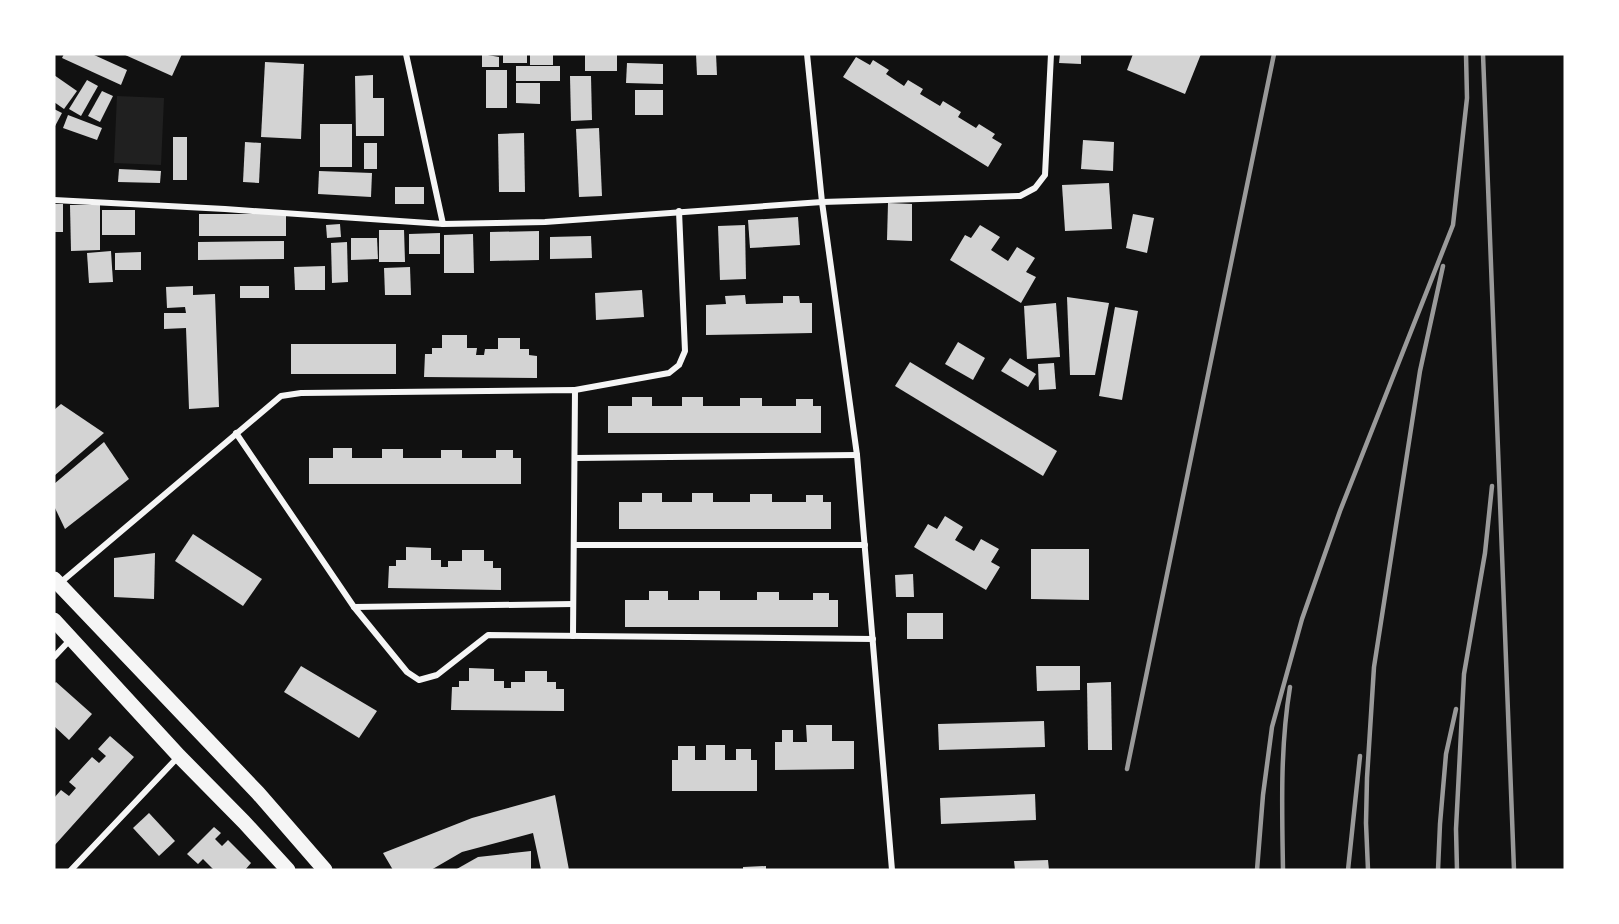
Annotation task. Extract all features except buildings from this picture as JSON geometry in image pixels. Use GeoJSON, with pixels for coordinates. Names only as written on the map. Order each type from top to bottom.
{"type":"FeatureCollection","features":[{"type":"Feature","properties":{"kind":"main road"},"geometry":{"type":"LineString","coordinates":[[56,581],[258,793],[326,870]]}},
{"type":"Feature","properties":{"kind":"main road"},"geometry":{"type":"LineString","coordinates":[[54,620],[288,870]]}},
{"type":"Feature","properties":{"kind":"street"},"geometry":{"type":"LineString","coordinates":[[406,54],[443,224]]}},
{"type":"Feature","properties":{"kind":"street"},"geometry":{"type":"LineString","coordinates":[[807,54],[822,202],[857,455],[892,870]]}},
{"type":"Feature","properties":{"kind":"street"},"geometry":{"type":"LineString","coordinates":[[54,200],[443,224],[545,222],[822,202],[1020,196],[1035,188],[1045,174],[1051,54]]}},
{"type":"Feature","properties":{"kind":"street"},"geometry":{"type":"LineString","coordinates":[[56,581],[281,396],[300,393],[576,390],[669,373],[679,365],[685,351],[679,211]]}},
{"type":"Feature","properties":{"kind":"street"},"geometry":{"type":"LineString","coordinates":[[573,636],[576,390]]}},
{"type":"Feature","properties":{"kind":"street"},"geometry":{"type":"LineString","coordinates":[[236,433],[354,607],[407,672],[419,680],[437,675],[488,635],[873,639]]}},
{"type":"Feature","properties":{"kind":"street"},"geometry":{"type":"LineString","coordinates":[[575,458],[857,455]]}},
{"type":"Feature","properties":{"kind":"street"},"geometry":{"type":"LineString","coordinates":[[574,544],[865,545]]}},
{"type":"Feature","properties":{"kind":"street"},"geometry":{"type":"LineString","coordinates":[[354,607],[573,604]]}},
{"type":"Feature","properties":{"kind":"street"},"geometry":{"type":"LineString","coordinates":[[54,657],[71,639]]}},
{"type":"Feature","properties":{"kind":"street"},"geometry":{"type":"LineString","coordinates":[[71,870],[179,756]]}},
{"type":"Feature","properties":{"kind":"shaded area"},"geometry":{"type":"Polygon","coordinates":[[[117,96],[164,98],[161,165],[114,163],[117,96]]]}},
{"type":"Feature","properties":{"kind":"railway"},"geometry":{"type":"LineString","coordinates":[[1127,769],[1274,54]]}},
{"type":"Feature","properties":{"kind":"railway"},"geometry":{"type":"LineString","coordinates":[[1257,870],[1263,795],[1272,727],[1302,619],[1340,511],[1453,225],[1467,98],[1466,54]]}},
{"type":"Feature","properties":{"kind":"railway"},"geometry":{"type":"LineString","coordinates":[[1483,54],[1514,870]]}},
{"type":"Feature","properties":{"kind":"railway"},"geometry":{"type":"LineString","coordinates":[[1368,870],[1367,778],[1374,667],[1420,371],[1443,266]]}},
{"type":"Feature","properties":{"kind":"railway"},"geometry":{"type":"LineString","coordinates":[[1457,870],[1456,829],[1464,674],[1485,553],[1492,486]]}},
{"type":"Feature","properties":{"kind":"railway"},"geometry":{"type":"LineString","coordinates":[[1283,870],[1283,756],[1290,687]]}},
{"type":"Feature","properties":{"kind":"railway"},"geometry":{"type":"LineString","coordinates":[[1438,870],[1446,754],[1456,709]]}},
{"type":"Feature","properties":{"kind":"railway"},"geometry":{"type":"LineString","coordinates":[[1348,870],[1360,756]]}}]}
